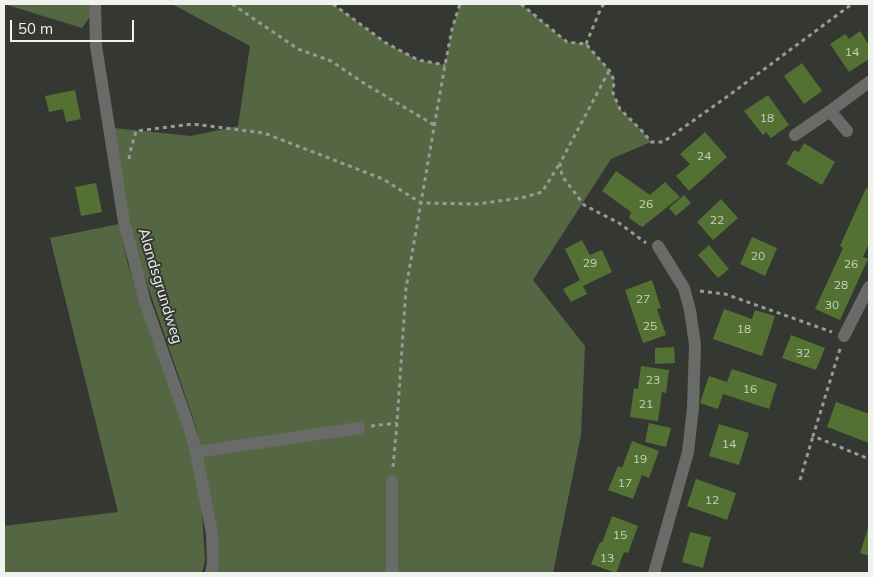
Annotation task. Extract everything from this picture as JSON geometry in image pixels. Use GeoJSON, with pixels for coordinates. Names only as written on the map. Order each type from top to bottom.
{"type":"FeatureCollection","features":[{"type":"Feature","properties":{"kind":"street","name":"Alandsgrundweg"},"geometry":{"type":"LineString","coordinates":[[95,4],[96,46],[124,222],[145,302],[196,452],[212,533],[213,564],[211,573]]}},
{"type":"Feature","properties":{"kind":"street"},"geometry":{"type":"LineString","coordinates":[[795,134],[869,82]]}},
{"type":"Feature","properties":{"kind":"street"},"geometry":{"type":"LineString","coordinates":[[830,111],[847,131]]}},
{"type":"Feature","properties":{"kind":"street"},"geometry":{"type":"LineString","coordinates":[[654,573],[688,452],[693,408],[695,345],[690,310],[684,288],[658,246]]}},
{"type":"Feature","properties":{"kind":"street"},"geometry":{"type":"LineString","coordinates":[[844,336],[869,287]]}},
{"type":"Feature","properties":{"kind":"street"},"geometry":{"type":"LineString","coordinates":[[196,452],[359,428]]}},
{"type":"Feature","properties":{"kind":"street"},"geometry":{"type":"LineString","coordinates":[[392,481],[392,573]]}},
{"type":"Feature","properties":{"kind":"path"},"geometry":{"type":"LineString","coordinates":[[232,4],[298,49],[331,61],[434,125]]}},
{"type":"Feature","properties":{"kind":"path"},"geometry":{"type":"LineString","coordinates":[[333,4],[386,43],[418,60],[445,65]]}},
{"type":"Feature","properties":{"kind":"path"},"geometry":{"type":"LineString","coordinates":[[392,481],[406,288],[445,65],[452,29],[460,4]]}},
{"type":"Feature","properties":{"kind":"path"},"geometry":{"type":"LineString","coordinates":[[521,4],[567,42],[586,44],[609,70],[614,80],[613,93],[620,109],[651,142],[662,142],[728,96],[852,4]]}},
{"type":"Feature","properties":{"kind":"path"},"geometry":{"type":"LineString","coordinates":[[586,44],[604,4]]}},
{"type":"Feature","properties":{"kind":"path"},"geometry":{"type":"LineString","coordinates":[[129,162],[136,131],[193,124],[264,133],[383,179],[421,203],[477,204],[521,198],[542,192],[560,163],[609,70]]}},
{"type":"Feature","properties":{"kind":"path"},"geometry":{"type":"LineString","coordinates":[[560,163],[562,176],[584,205],[619,223],[644,242],[658,246]]}},
{"type":"Feature","properties":{"kind":"path"},"geometry":{"type":"LineString","coordinates":[[684,288],[725,294],[844,336],[800,480]]}},
{"type":"Feature","properties":{"kind":"path"},"geometry":{"type":"LineString","coordinates":[[359,428],[397,423]]}},
{"type":"Feature","properties":{"kind":"path"},"geometry":{"type":"LineString","coordinates":[[813,436],[869,459]]}},
{"type":"Feature","properties":{"kind":"green space"},"geometry":{"type":"Polygon","coordinates":[[[4,4],[99,4],[82,28],[4,4]]]}},
{"type":"Feature","properties":{"kind":"green space"},"geometry":{"type":"Polygon","coordinates":[[[172,4],[333,4],[386,43],[418,60],[445,65],[452,29],[460,4],[521,4],[567,42],[586,44],[609,70],[614,80],[613,93],[620,109],[651,142],[611,159],[533,280],[585,346],[581,435],[553,573],[213,573],[217,556],[196,427],[129,231],[114,128],[191,136],[238,126],[250,46],[172,4]]]}},
{"type":"Feature","properties":{"kind":"green space"},"geometry":{"type":"Polygon","coordinates":[[[119,224],[128,265],[185,429],[201,496],[205,560],[202,573],[4,573],[4,526],[118,512],[50,238],[119,224]]]}},
{"type":"Feature","properties":{"kind":"building"},"geometry":{"type":"Polygon","coordinates":[[[860,31],[869,45],[869,59],[849,72],[830,44],[845,34],[849,39],[860,31]]]}},
{"type":"Feature","properties":{"kind":"building"},"geometry":{"type":"Polygon","coordinates":[[[802,63],[822,91],[804,104],[784,76],[802,63]]]}},
{"type":"Feature","properties":{"kind":"building"},"geometry":{"type":"Polygon","coordinates":[[[75,90],[81,119],[66,122],[63,109],[49,112],[45,96],[75,90]]]}},
{"type":"Feature","properties":{"kind":"building"},"geometry":{"type":"Polygon","coordinates":[[[768,95],[789,125],[771,138],[766,132],[763,135],[744,111],[768,95]]]}},
{"type":"Feature","properties":{"kind":"building"},"geometry":{"type":"Polygon","coordinates":[[[705,132],[727,157],[689,191],[676,176],[690,164],[680,154],[705,132]]]}},
{"type":"Feature","properties":{"kind":"building"},"geometry":{"type":"Polygon","coordinates":[[[804,143],[835,162],[822,185],[786,164],[794,150],[799,152],[804,143]]]}},
{"type":"Feature","properties":{"kind":"building"},"geometry":{"type":"Polygon","coordinates":[[[616,171],[650,195],[665,182],[680,197],[642,227],[629,218],[631,212],[602,191],[616,171]]]}},
{"type":"Feature","properties":{"kind":"building"},"geometry":{"type":"Polygon","coordinates":[[[96,183],[102,212],[81,216],[75,187],[96,183]]]}},
{"type":"Feature","properties":{"kind":"building"},"geometry":{"type":"Polygon","coordinates":[[[866,188],[869,189],[869,243],[863,257],[868,259],[840,320],[815,309],[843,248],[840,246],[866,188]]]}},
{"type":"Feature","properties":{"kind":"building"},"geometry":{"type":"Polygon","coordinates":[[[684,195],[691,203],[676,216],[669,208],[684,195]]]}},
{"type":"Feature","properties":{"kind":"building"},"geometry":{"type":"Polygon","coordinates":[[[721,199],[738,218],[713,240],[697,222],[721,199]]]}},
{"type":"Feature","properties":{"kind":"building"},"geometry":{"type":"Polygon","coordinates":[[[752,237],[777,248],[765,276],[740,264],[752,237]]]}},
{"type":"Feature","properties":{"kind":"building"},"geometry":{"type":"Polygon","coordinates":[[[582,240],[590,255],[602,250],[612,272],[583,286],[587,294],[571,302],[563,289],[580,280],[565,249],[582,240]]]}},
{"type":"Feature","properties":{"kind":"building"},"geometry":{"type":"Polygon","coordinates":[[[709,245],[729,269],[718,278],[698,255],[709,245]]]}},
{"type":"Feature","properties":{"kind":"building"},"geometry":{"type":"Polygon","coordinates":[[[652,280],[661,308],[657,309],[666,335],[643,343],[625,290],[652,280]]]}},
{"type":"Feature","properties":{"kind":"building"},"geometry":{"type":"Polygon","coordinates":[[[724,309],[752,319],[755,310],[775,316],[762,356],[713,339],[724,309]]]}},
{"type":"Feature","properties":{"kind":"building"},"geometry":{"type":"Polygon","coordinates":[[[791,335],[825,348],[816,370],[782,358],[791,335]]]}},
{"type":"Feature","properties":{"kind":"building"},"geometry":{"type":"Polygon","coordinates":[[[674,347],[675,363],[655,364],[655,348],[674,347]]]}},
{"type":"Feature","properties":{"kind":"building"},"geometry":{"type":"Polygon","coordinates":[[[641,366],[669,370],[666,393],[662,392],[658,421],[630,417],[634,388],[638,389],[641,366]]]}},
{"type":"Feature","properties":{"kind":"building"},"geometry":{"type":"Polygon","coordinates":[[[732,369],[777,384],[769,409],[723,394],[718,409],[700,403],[709,376],[727,382],[732,369]]]}},
{"type":"Feature","properties":{"kind":"building"},"geometry":{"type":"Polygon","coordinates":[[[836,402],[869,414],[869,443],[827,427],[836,402]]]}},
{"type":"Feature","properties":{"kind":"building"},"geometry":{"type":"Polygon","coordinates":[[[649,423],[671,428],[666,447],[645,442],[649,423]]]}},
{"type":"Feature","properties":{"kind":"building"},"geometry":{"type":"Polygon","coordinates":[[[719,424],[749,433],[739,465],[709,456],[719,424]]]}},
{"type":"Feature","properties":{"kind":"building"},"geometry":{"type":"Polygon","coordinates":[[[632,441],[659,451],[649,478],[642,475],[633,499],[608,490],[618,466],[622,468],[632,441]]]}},
{"type":"Feature","properties":{"kind":"building"},"geometry":{"type":"Polygon","coordinates":[[[696,479],[736,493],[727,520],[687,506],[696,479]]]}},
{"type":"Feature","properties":{"kind":"building"},"geometry":{"type":"Polygon","coordinates":[[[612,516],[638,526],[628,553],[624,552],[616,573],[591,564],[600,542],[602,543],[612,516]]]}},
{"type":"Feature","properties":{"kind":"building"},"geometry":{"type":"Polygon","coordinates":[[[869,525],[869,556],[860,553],[869,525]]]}},
{"type":"Feature","properties":{"kind":"building"},"geometry":{"type":"Polygon","coordinates":[[[690,532],[711,537],[703,568],[682,562],[690,532]]]}}]}
